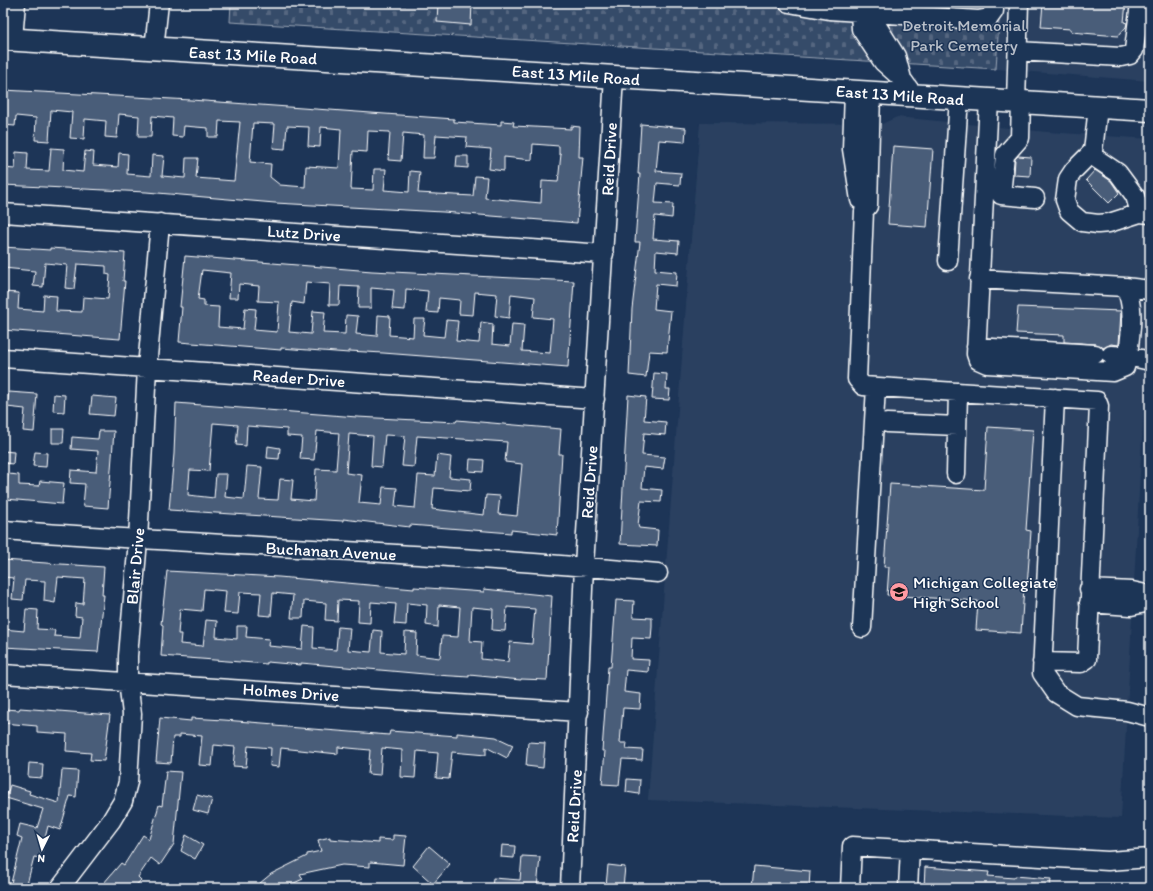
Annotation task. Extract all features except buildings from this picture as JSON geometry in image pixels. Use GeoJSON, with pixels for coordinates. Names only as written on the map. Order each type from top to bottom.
{"type":"FeatureCollection","features":[{"type":"Feature","properties":{"kind":"main road","name":"East 13 Mile Road"},"geometry":{"type":"LineString","coordinates":[[8,39],[862,92],[908,88],[959,98],[1150,110]]}},
{"type":"Feature","properties":{"kind":"street"},"geometry":{"type":"LineString","coordinates":[[8,39],[16,3]]}},
{"type":"Feature","properties":{"kind":"street"},"geometry":{"type":"LineString","coordinates":[[154,49],[159,3]]}},
{"type":"Feature","properties":{"kind":"street"},"geometry":{"type":"LineString","coordinates":[[789,3],[829,10],[857,7],[978,20],[989,18],[994,11],[994,3]]}},
{"type":"Feature","properties":{"kind":"street"},"geometry":{"type":"LineString","coordinates":[[1019,3],[1018,102],[1020,138],[1005,155],[1001,195],[1035,198]]}},
{"type":"Feature","properties":{"kind":"street"},"geometry":{"type":"LineString","coordinates":[[1018,51],[1121,57],[1130,55],[1134,50],[1140,3]]}},
{"type":"Feature","properties":{"kind":"street"},"geometry":{"type":"LineString","coordinates":[[857,7],[861,29],[883,62],[908,88]]}},
{"type":"Feature","properties":{"kind":"street","name":"Reid Drive"},"geometry":{"type":"LineString","coordinates":[[570,888],[579,712],[584,566],[614,77]]}},
{"type":"Feature","properties":{"kind":"street"},"geometry":{"type":"LineString","coordinates":[[862,92],[868,206],[864,211],[857,379],[863,386],[1097,401],[1099,406],[1087,659],[1081,663],[1042,662]]}},
{"type":"Feature","properties":{"kind":"street"},"geometry":{"type":"LineString","coordinates":[[948,261],[959,98]]}},
{"type":"Feature","properties":{"kind":"street"},"geometry":{"type":"LineString","coordinates":[[989,100],[976,347],[978,360],[987,364],[1113,372],[1125,367],[1105,354]]}},
{"type":"Feature","properties":{"kind":"street"},"geometry":{"type":"LineString","coordinates":[[1091,155],[1118,172],[1135,196],[1145,214],[1109,223],[1098,224],[1082,222],[1069,211],[1065,200],[1068,179],[1074,170],[1091,155],[1095,145],[1098,107]]}},
{"type":"Feature","properties":{"kind":"street","name":"Lutz Drive"},"geometry":{"type":"LineString","coordinates":[[3,213],[604,254]]}},
{"type":"Feature","properties":{"kind":"street","name":"Blair Drive"},"geometry":{"type":"LineString","coordinates":[[60,888],[62,883],[111,821],[123,801],[128,782],[132,714],[128,681],[128,656],[138,540],[147,368],[160,223]]}},
{"type":"Feature","properties":{"kind":"street"},"geometry":{"type":"LineString","coordinates":[[979,279],[1125,287],[1150,290]]}},
{"type":"Feature","properties":{"kind":"street"},"geometry":{"type":"LineString","coordinates":[[1105,354],[1132,308],[1130,295],[1125,287]]}},
{"type":"Feature","properties":{"kind":"street"},"geometry":{"type":"LineString","coordinates":[[976,347],[1105,354],[1150,361]]}},
{"type":"Feature","properties":{"kind":"street","name":"Reader Drive"},"geometry":{"type":"LineString","coordinates":[[3,358],[595,399]]}},
{"type":"Feature","properties":{"kind":"street"},"geometry":{"type":"LineString","coordinates":[[862,628],[876,387]]}},
{"type":"Feature","properties":{"kind":"street"},"geometry":{"type":"LineString","coordinates":[[956,474],[958,392]]}},
{"type":"Feature","properties":{"kind":"street"},"geometry":{"type":"LineString","coordinates":[[1056,398],[1042,673],[1056,692],[1077,706],[1127,712],[1150,717]]}},
{"type":"Feature","properties":{"kind":"street"},"geometry":{"type":"LineString","coordinates":[[887,423],[957,426]]}},
{"type":"Feature","properties":{"kind":"street","name":"Buchanan Avenue"},"geometry":{"type":"LineString","coordinates":[[3,530],[138,540],[584,566],[658,573]]}},
{"type":"Feature","properties":{"kind":"street"},"geometry":{"type":"LineString","coordinates":[[1089,596],[1132,591],[1150,595]]}},
{"type":"Feature","properties":{"kind":"street"},"geometry":{"type":"LineString","coordinates":[[1089,596],[1131,606],[1150,602]]}},
{"type":"Feature","properties":{"kind":"street","name":"Holmes Drive"},"geometry":{"type":"LineString","coordinates":[[3,674],[128,681],[579,712]]}},
{"type":"Feature","properties":{"kind":"street"},"geometry":{"type":"LineString","coordinates":[[1127,712],[1150,704]]}},
{"type":"Feature","properties":{"kind":"street"},"geometry":{"type":"LineString","coordinates":[[850,888],[852,846],[1108,861],[1150,858]]}},
{"type":"Feature","properties":{"kind":"street"},"geometry":{"type":"LineString","coordinates":[[908,888],[910,849]]}},
{"type":"Feature","properties":{"kind":"shaded area"},"geometry":{"type":"Polygon","coordinates":[[[1000,3],[1150,3],[1150,81],[996,69],[1000,3]]]}},
{"type":"Feature","properties":{"kind":"shaded area","name":"Michigan Collegiate High School"},"geometry":{"type":"Polygon","coordinates":[[[897,117],[1047,132],[1150,139],[1150,336],[1145,383],[1121,818],[648,800],[700,123],[882,124],[897,117]]]}},
{"type":"Feature","properties":{"kind":"green space","name":"Detroit Memorial Park Cemetery"},"geometry":{"type":"Polygon","coordinates":[[[231,3],[1000,3],[996,69],[230,22],[231,3]]]}},
{"type":"Feature","properties":{"kind":"place","name":"Michigan Collegiate High School"},"geometry":{"type":"Point","coordinates":[899,592]}}]}
